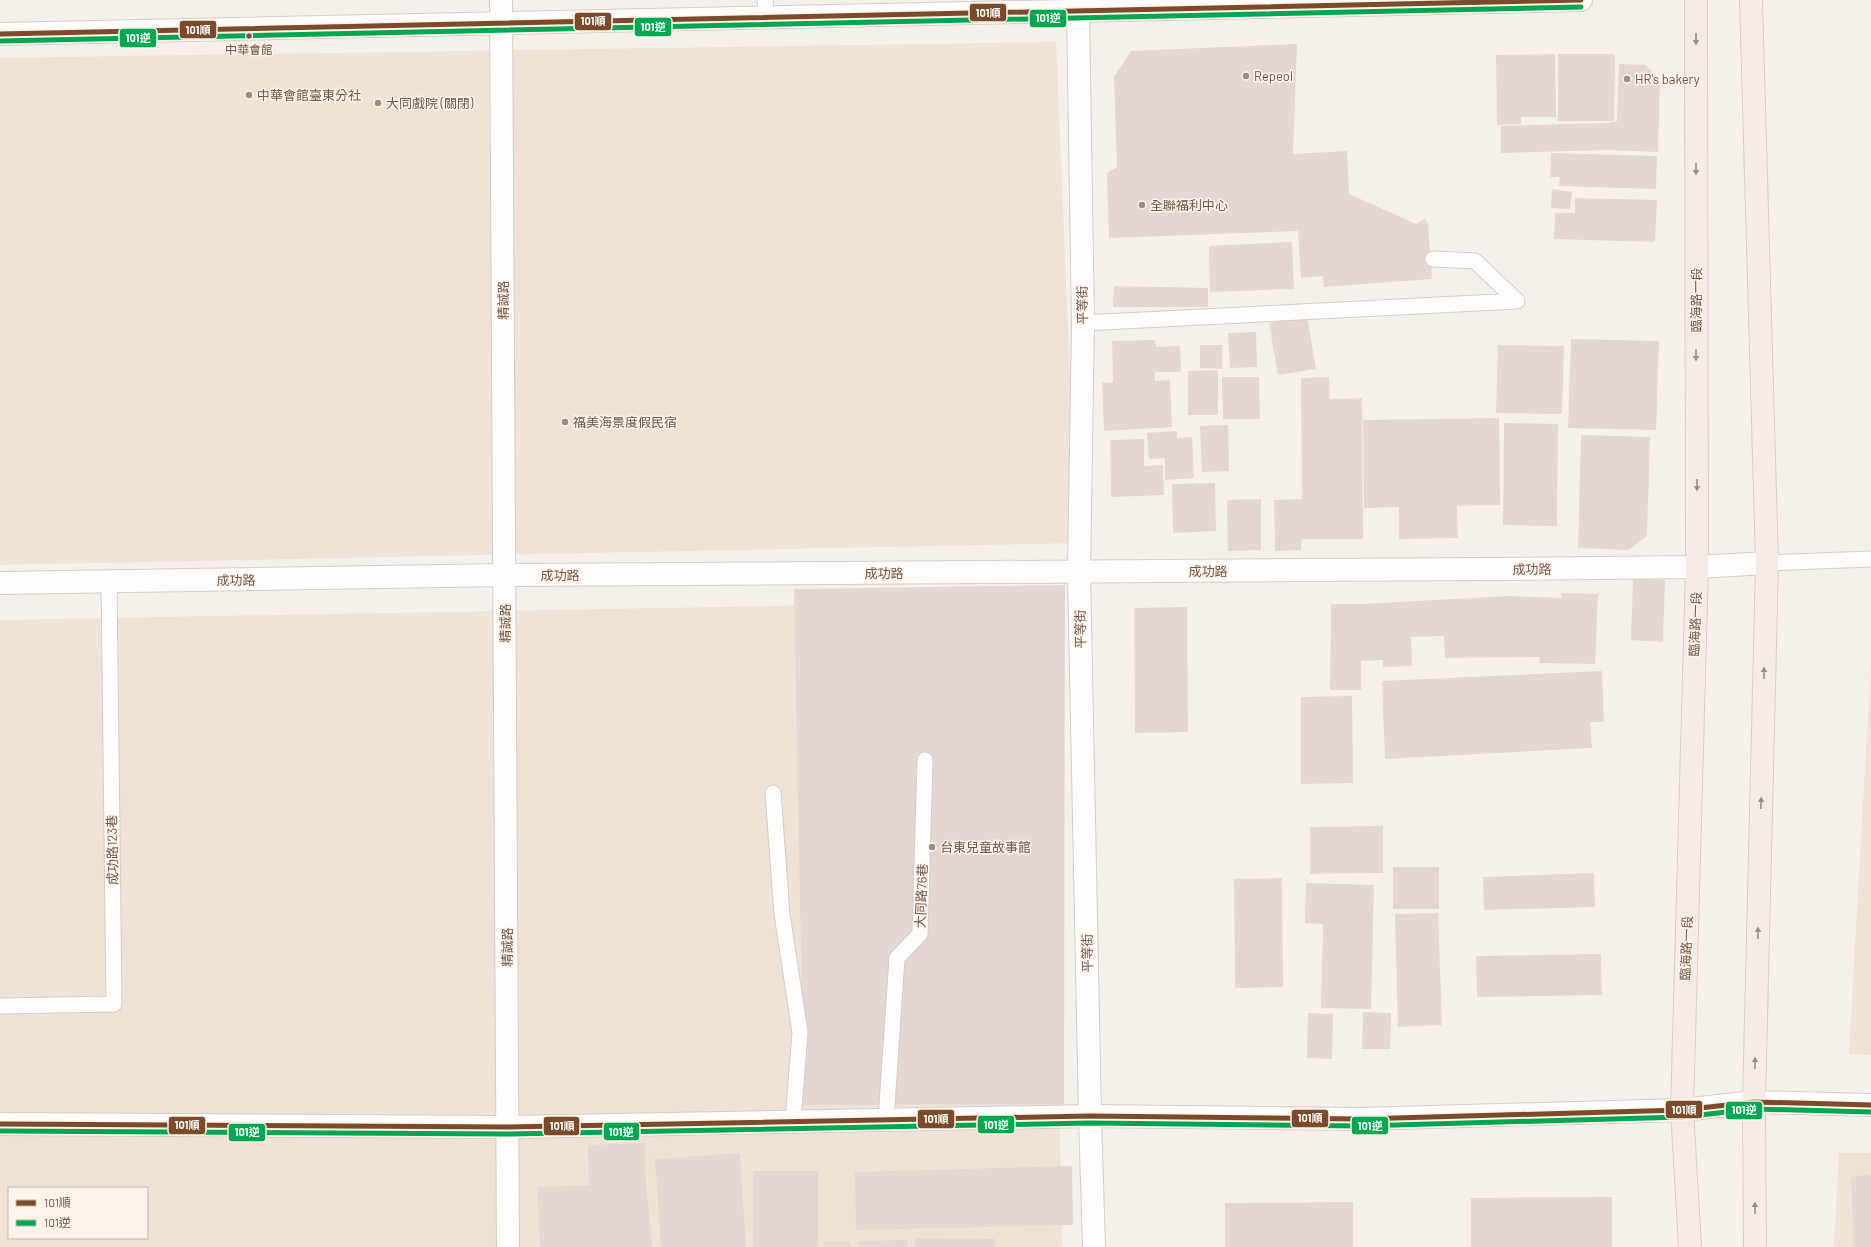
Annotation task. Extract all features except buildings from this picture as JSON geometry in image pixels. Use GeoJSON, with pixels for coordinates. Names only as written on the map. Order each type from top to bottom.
{"type":"FeatureCollection","features":[{"type":"Feature","properties":{"kind":"main road","name":"臨海路一段"},"geometry":{"type":"LineString","coordinates":[[1690,1247],[1682,1110],[1697,567],[1696,0]]}},
{"type":"Feature","properties":{"kind":"main road"},"geometry":{"type":"LineString","coordinates":[[1751,0],[1767,563],[1754,1102],[1755,1247]]}},
{"type":"Feature","properties":{"kind":"street","name":"精誠路"},"geometry":{"type":"LineString","coordinates":[[501,0],[508,1247]]}},
{"type":"Feature","properties":{"kind":"street"},"geometry":{"type":"LineString","coordinates":[[0,34],[502,23],[766,9],[1078,11],[1396,2],[1581,0]]}},
{"type":"Feature","properties":{"kind":"street","name":"平等街"},"geometry":{"type":"LineString","coordinates":[[1078,11],[1083,323],[1079,572],[1094,1247]]}},
{"type":"Feature","properties":{"kind":"street","name":"成功路"},"geometry":{"type":"LineString","coordinates":[[0,583],[505,575],[1697,567],[1767,563]]}},
{"type":"Feature","properties":{"kind":"street"},"geometry":{"type":"LineString","coordinates":[[0,1124],[508,1127],[1090,1116],[1360,1119],[1682,1110],[1754,1102],[1871,1105]]}},
{"type":"Feature","properties":{"kind":"lane"},"geometry":{"type":"LineString","coordinates":[[1083,323],[1517,301],[1475,261],[1433,259]]}},
{"type":"Feature","properties":{"kind":"lane"},"geometry":{"type":"LineString","coordinates":[[1767,563],[1871,559]]}},
{"type":"Feature","properties":{"kind":"lane","name":"成功路123巷"},"geometry":{"type":"LineString","coordinates":[[0,1006],[114,1004],[108,582]]}},
{"type":"Feature","properties":{"kind":"lane","name":"大同路76巷"},"geometry":{"type":"LineString","coordinates":[[886,1120],[897,958],[920,934],[925,760]]}},
{"type":"Feature","properties":{"kind":"lane"},"geometry":{"type":"LineString","coordinates":[[773,793],[782,914],[800,1032],[793,1121]]}},
{"type":"Feature","properties":{"kind":"shaded area"},"geometry":{"type":"Polygon","coordinates":[[[1056,42],[1077,543],[0,565],[0,58],[1056,42]]]}},
{"type":"Feature","properties":{"kind":"shaded area"},"geometry":{"type":"Polygon","coordinates":[[[1050,601],[1062,1247],[0,1247],[0,620],[1050,601]]]}},
{"type":"Feature","properties":{"kind":"shaded area"},"geometry":{"type":"Polygon","coordinates":[[[1871,661],[1871,1055],[1849,1054],[1871,661]]]}},
{"type":"Feature","properties":{"kind":"shaded area"},"geometry":{"type":"Polygon","coordinates":[[[1839,1153],[1871,1153],[1871,1247],[1834,1247],[1839,1153]]]}},
{"type":"Feature","properties":{"kind":"transit line","name":"101順"},"geometry":{"type":"LineString","coordinates":[[0,34],[1581,0]]}},
{"type":"Feature","properties":{"kind":"transit line","name":"101逆"},"geometry":{"type":"LineString","coordinates":[[0,41],[1581,7]]}},
{"type":"Feature","properties":{"kind":"transit line","name":"101順"},"geometry":{"type":"LineString","coordinates":[[0,1124],[508,1127],[1090,1116],[1360,1119],[1682,1110],[1754,1102],[1871,1105]]}},
{"type":"Feature","properties":{"kind":"transit line","name":"101逆"},"geometry":{"type":"LineString","coordinates":[[0,1131],[508,1134],[1090,1123],[1360,1126],[1682,1117],[1754,1109],[1871,1112]]}},
{"type":"Feature","properties":{"kind":"place","name":"中華會館"},"geometry":{"type":"Point","coordinates":[249,36]}},
{"type":"Feature","properties":{"kind":"place","name":"Repeol"},"geometry":{"type":"Point","coordinates":[1246,76]}},
{"type":"Feature","properties":{"kind":"place","name":"HR's bakery"},"geometry":{"type":"Point","coordinates":[1627,79]}},
{"type":"Feature","properties":{"kind":"place","name":"中華會館臺東分社"},"geometry":{"type":"Point","coordinates":[249,95]}},
{"type":"Feature","properties":{"kind":"place","name":"大同戲院 (關閉)"},"geometry":{"type":"Point","coordinates":[378,103]}},
{"type":"Feature","properties":{"kind":"place","name":"全聯福利中心"},"geometry":{"type":"Point","coordinates":[1142,205]}},
{"type":"Feature","properties":{"kind":"place","name":"福美海景度假民宿"},"geometry":{"type":"Point","coordinates":[565,422]}},
{"type":"Feature","properties":{"kind":"place","name":"台東兒童故事館"},"geometry":{"type":"Point","coordinates":[932,847]}}]}
